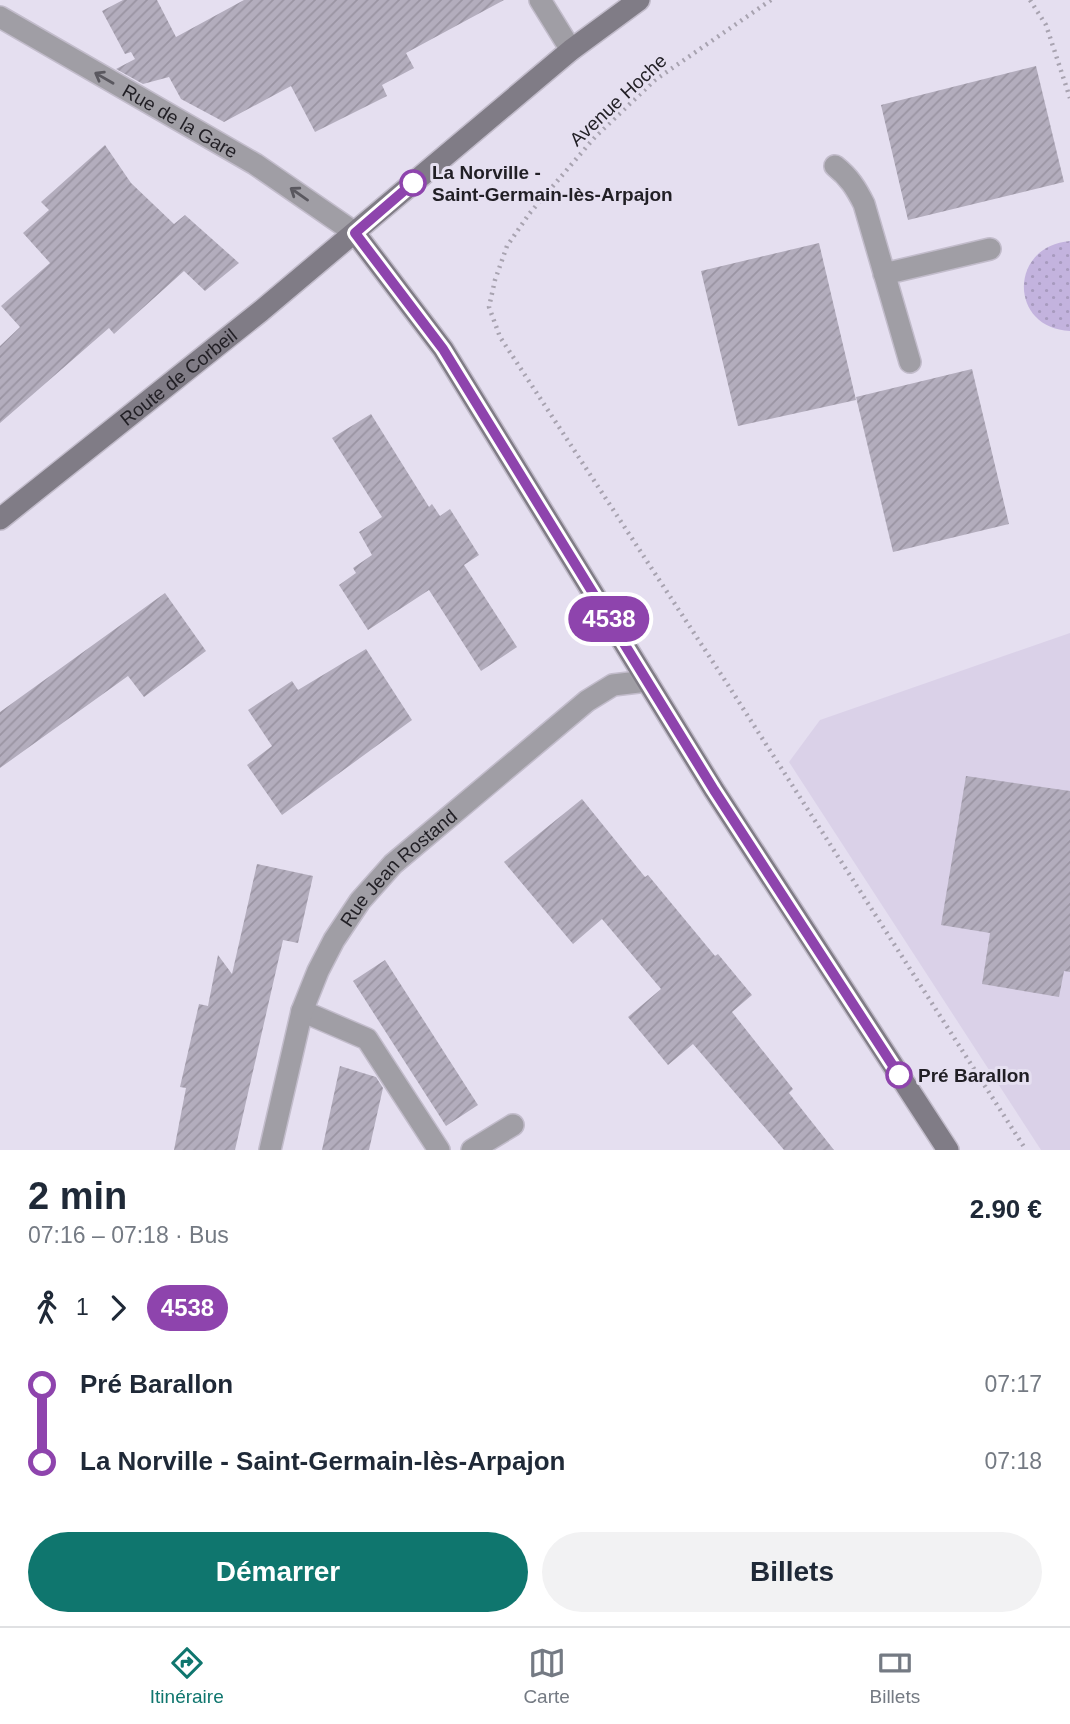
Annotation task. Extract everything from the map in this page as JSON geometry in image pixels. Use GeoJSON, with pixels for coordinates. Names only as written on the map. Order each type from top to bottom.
{"type":"FeatureCollection","features":[{"type":"Feature","properties":{"kind":"street"},"geometry":{"type":"LineString","coordinates":[[540,0],[571,50]]}},
{"type":"Feature","properties":{"kind":"street","name":"Route de Corbeil"},"geometry":{"type":"LineString","coordinates":[[0,519],[261,311],[571,50],[639,0]]}},
{"type":"Feature","properties":{"kind":"street","name":"Rue de la Gare"},"geometry":{"type":"LineString","coordinates":[[0,17],[255,164],[355,233]]}},
{"type":"Feature","properties":{"kind":"street"},"geometry":{"type":"LineString","coordinates":[[835,166],[846,175],[864,204],[910,362]]}},
{"type":"Feature","properties":{"kind":"street"},"geometry":{"type":"LineString","coordinates":[[355,233],[443,349],[714,790],[948,1150]]}},
{"type":"Feature","properties":{"kind":"street"},"geometry":{"type":"LineString","coordinates":[[884,274],[990,249]]}},
{"type":"Feature","properties":{"kind":"street","name":"Rue Jean Rostand"},"geometry":{"type":"LineString","coordinates":[[270,1150],[302,1011],[334,940],[360,901],[393,864],[587,701],[613,685],[647,681]]}},
{"type":"Feature","properties":{"kind":"street"},"geometry":{"type":"LineString","coordinates":[[302,1011],[367,1039],[439,1150]]}},
{"type":"Feature","properties":{"kind":"street"},"geometry":{"type":"LineString","coordinates":[[472,1150],[513,1125]]}},
{"type":"Feature","properties":{"kind":"path","name":"Avenue Hoche"},"geometry":{"type":"LineString","coordinates":[[771,0],[655,80],[595,137],[529,214],[507,246],[495,279],[489,307],[500,337],[1026,1150]]}},
{"type":"Feature","properties":{"kind":"path"},"geometry":{"type":"LineString","coordinates":[[1030,0],[1046,25],[1070,98]]}},
{"type":"Feature","properties":{"kind":"shaded area"},"geometry":{"type":"Polygon","coordinates":[[[1070,241],[1070,331],[1050,327],[1036,317],[1027,303],[1024,287],[1027,271],[1035,257],[1050,246],[1070,241]]]}},
{"type":"Feature","properties":{"kind":"shaded area"},"geometry":{"type":"Polygon","coordinates":[[[1070,633],[1070,1150],[1041,1150],[789,762],[820,720],[1070,633]]]}},
{"type":"Feature","properties":{"kind":"building"},"geometry":{"type":"Polygon","coordinates":[[[123,0],[157,0],[176,37],[244,0],[504,0],[406,53],[414,68],[382,85],[387,96],[315,132],[291,86],[224,122],[181,99],[169,77],[143,84],[116,69],[135,59],[131,52],[125,54],[102,11],[123,0]]]}},
{"type":"Feature","properties":{"kind":"building"},"geometry":{"type":"Polygon","coordinates":[[[1036,66],[1064,182],[908,220],[881,105],[1036,66]]]}},
{"type":"Feature","properties":{"kind":"building"},"geometry":{"type":"Polygon","coordinates":[[[105,145],[131,183],[174,224],[185,215],[239,263],[205,291],[184,271],[114,334],[109,328],[0,423],[0,346],[20,327],[1,306],[50,263],[23,233],[49,210],[41,202],[105,145]]]}},
{"type":"Feature","properties":{"kind":"building"},"geometry":{"type":"Polygon","coordinates":[[[819,243],[856,400],[738,426],[701,271],[819,243]]]}},
{"type":"Feature","properties":{"kind":"building"},"geometry":{"type":"Polygon","coordinates":[[[972,369],[1009,524],[893,552],[856,397],[972,369]]]}},
{"type":"Feature","properties":{"kind":"building"},"geometry":{"type":"Polygon","coordinates":[[[371,414],[429,507],[432,504],[440,516],[450,509],[479,555],[464,565],[517,647],[481,671],[429,590],[368,630],[339,585],[356,573],[353,568],[372,555],[359,532],[382,517],[332,438],[371,414]]]}},
{"type":"Feature","properties":{"kind":"building"},"geometry":{"type":"Polygon","coordinates":[[[165,593],[206,651],[144,697],[128,676],[0,768],[0,712],[165,593]]]}},
{"type":"Feature","properties":{"kind":"building"},"geometry":{"type":"Polygon","coordinates":[[[366,649],[412,720],[282,815],[247,765],[272,746],[248,710],[292,681],[298,690],[366,649]]]}},
{"type":"Feature","properties":{"kind":"building"},"geometry":{"type":"Polygon","coordinates":[[[966,776],[1070,791],[1070,972],[1064,971],[1059,997],[982,984],[990,933],[941,925],[966,776]]]}},
{"type":"Feature","properties":{"kind":"building"},"geometry":{"type":"Polygon","coordinates":[[[582,799],[645,877],[648,875],[715,956],[718,954],[752,995],[732,1012],[793,1089],[789,1093],[834,1150],[784,1150],[693,1044],[668,1065],[628,1017],[661,989],[602,919],[573,944],[504,862],[582,799]]]}},
{"type":"Feature","properties":{"kind":"building"},"geometry":{"type":"Polygon","coordinates":[[[257,864],[313,876],[298,943],[283,940],[235,1150],[174,1150],[186,1088],[180,1087],[199,1004],[208,1006],[218,955],[232,974],[257,864]]]}},
{"type":"Feature","properties":{"kind":"building"},"geometry":{"type":"Polygon","coordinates":[[[385,960],[478,1105],[446,1126],[353,981],[385,960]]]}},
{"type":"Feature","properties":{"kind":"building"},"geometry":{"type":"Polygon","coordinates":[[[340,1066],[376,1077],[383,1088],[369,1150],[322,1150],[340,1066]]]}},
{"type":"Feature","properties":{"kind":"bus line","name":"4538"},"geometry":{"type":"LineString","coordinates":[[413,183],[355,233],[443,349],[714,790],[899,1075]]}},
{"type":"Feature","properties":{"kind":"place","name":"La Norville - Saint-Germain-lès-Arpajon"},"geometry":{"type":"Point","coordinates":[413,183]}},
{"type":"Feature","properties":{"kind":"place","name":"Pré Barallon"},"geometry":{"type":"Point","coordinates":[899,1075]}}]}
